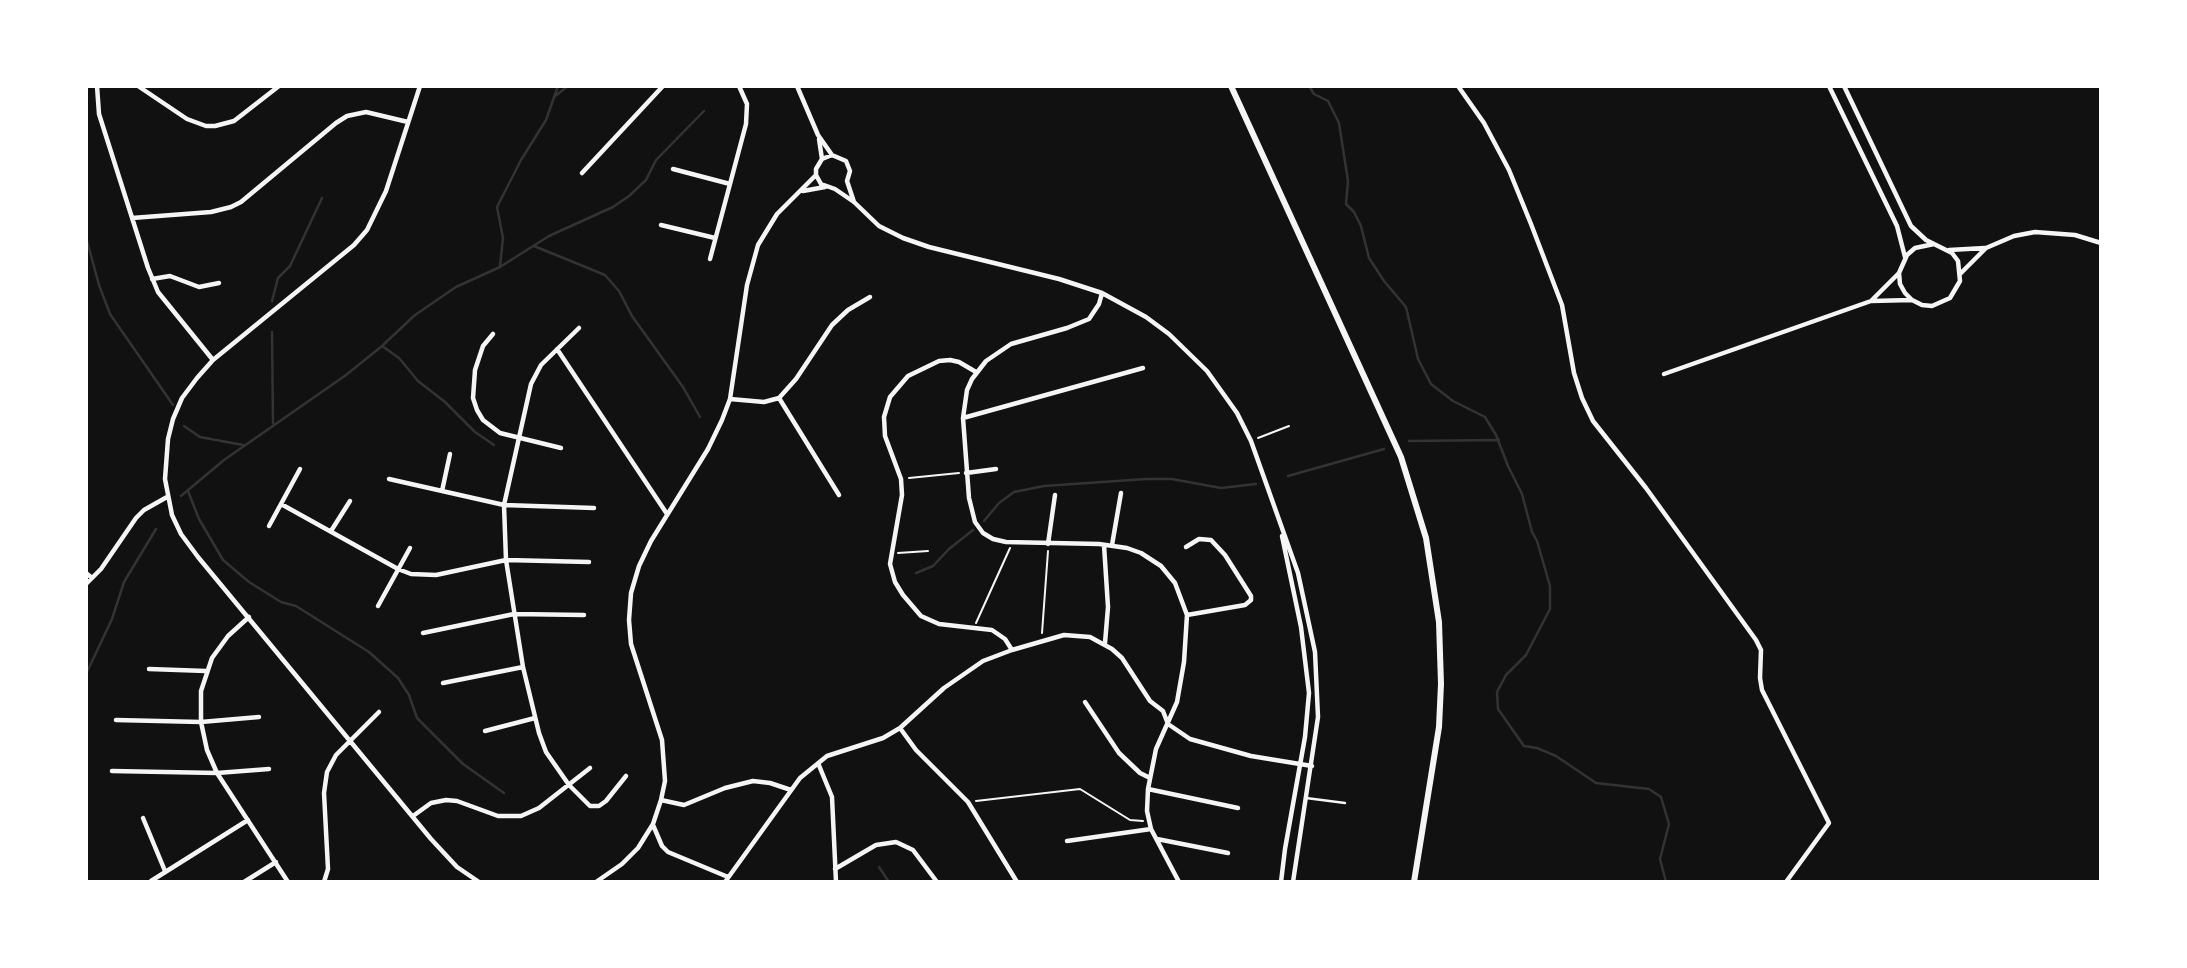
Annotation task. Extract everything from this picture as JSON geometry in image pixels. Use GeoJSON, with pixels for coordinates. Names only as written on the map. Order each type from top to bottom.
{"type":"FeatureCollection","features":[{"type":"Feature","properties":{"kind":"main road"},"geometry":{"type":"LineString","coordinates":[[1231,86],[1401,457],[1426,538],[1439,622],[1439,727],[1414,882]]}},
{"type":"Feature","properties":{"kind":"street"},"geometry":{"type":"LineString","coordinates":[[97,86],[99,114],[152,279],[164,302],[213,360]]}},
{"type":"Feature","properties":{"kind":"street"},"geometry":{"type":"LineString","coordinates":[[138,86],[187,120],[205,126],[234,121],[279,86]]}},
{"type":"Feature","properties":{"kind":"street"},"geometry":{"type":"LineString","coordinates":[[419,86],[386,191],[367,230],[344,253],[213,360],[182,398],[173,419],[165,460],[167,497],[181,534],[221,587],[457,867],[479,882]]}},
{"type":"Feature","properties":{"kind":"street"},"geometry":{"type":"LineString","coordinates":[[582,173],[663,86]]}},
{"type":"Feature","properties":{"kind":"street"},"geometry":{"type":"LineString","coordinates":[[710,259],[747,113],[745,96],[740,86]]}},
{"type":"Feature","properties":{"kind":"street"},"geometry":{"type":"LineString","coordinates":[[797,86],[818,135],[832,155],[846,161],[850,171],[847,181],[853,202]]}},
{"type":"Feature","properties":{"kind":"street"},"geometry":{"type":"LineString","coordinates":[[1458,86],[1484,122],[1518,192],[1562,306],[1574,373],[1593,421],[1646,488],[1761,650],[1762,691],[1829,823],[1786,882]]}},
{"type":"Feature","properties":{"kind":"street"},"geometry":{"type":"LineString","coordinates":[[1829,86],[1897,226],[1905,258]]}},
{"type":"Feature","properties":{"kind":"street"},"geometry":{"type":"LineString","coordinates":[[1844,86],[1911,226],[1934,244],[1948,250],[1958,261],[1960,274],[1956,290],[1950,298],[1942,303],[1922,305],[1912,300],[1900,284],[1899,273]]}},
{"type":"Feature","properties":{"kind":"street"},"geometry":{"type":"LineString","coordinates":[[132,218],[231,208],[347,116],[366,112],[408,122]]}},
{"type":"Feature","properties":{"kind":"street"},"geometry":{"type":"LineString","coordinates":[[818,135],[822,159]]}},
{"type":"Feature","properties":{"kind":"street"},"geometry":{"type":"LineString","coordinates":[[596,882],[614,871],[630,856],[653,824],[662,800],[665,762],[662,740],[631,644],[629,620],[639,566],[667,514],[713,440],[730,399],[747,285],[755,255],[766,230],[777,214],[816,175],[822,159],[832,155]]}},
{"type":"Feature","properties":{"kind":"street"},"geometry":{"type":"LineString","coordinates":[[673,169],[730,184]]}},
{"type":"Feature","properties":{"kind":"street"},"geometry":{"type":"LineString","coordinates":[[816,175],[825,187]]}},
{"type":"Feature","properties":{"kind":"street"},"geometry":{"type":"LineString","coordinates":[[835,189],[847,181]]}},
{"type":"Feature","properties":{"kind":"street"},"geometry":{"type":"LineString","coordinates":[[802,191],[825,187],[835,189],[879,226],[902,238],[1102,293],[1146,317],[1188,351],[1223,393],[1251,441],[1301,584],[1315,652],[1319,707],[1293,882]]}},
{"type":"Feature","properties":{"kind":"street"},"geometry":{"type":"LineString","coordinates":[[661,225],[715,238]]}},
{"type":"Feature","properties":{"kind":"street"},"geometry":{"type":"LineString","coordinates":[[1948,250],[1986,248],[2014,236],[2035,232],[2075,234],[2101,243]]}},
{"type":"Feature","properties":{"kind":"street"},"geometry":{"type":"LineString","coordinates":[[1871,301],[1899,273],[1905,258],[1915,248],[1934,244]]}},
{"type":"Feature","properties":{"kind":"street"},"geometry":{"type":"LineString","coordinates":[[1960,274],[1986,248]]}},
{"type":"Feature","properties":{"kind":"street"},"geometry":{"type":"LineString","coordinates":[[152,279],[170,276],[200,286],[219,283]]}},
{"type":"Feature","properties":{"kind":"street"},"geometry":{"type":"LineString","coordinates":[[1102,293],[1099,304],[1088,319],[1011,344],[998,351],[976,372],[967,390],[962,418],[966,473],[971,509],[978,528],[993,539],[1048,544],[1112,545],[1141,552],[1161,566],[1175,583],[1186,615],[1180,690],[1168,724],[1159,739],[1148,789],[1151,829],[1180,882]]}},
{"type":"Feature","properties":{"kind":"street"},"geometry":{"type":"LineString","coordinates":[[730,399],[764,401],[779,398],[796,379],[832,325],[848,310],[870,297]]}},
{"type":"Feature","properties":{"kind":"street"},"geometry":{"type":"LineString","coordinates":[[1664,373],[1871,301],[1912,300]]}},
{"type":"Feature","properties":{"kind":"street"},"geometry":{"type":"LineString","coordinates":[[579,328],[556,349],[535,374],[504,505],[506,560],[523,667],[546,752],[569,785],[586,804],[595,807],[606,801],[626,776]]}},
{"type":"Feature","properties":{"kind":"street"},"geometry":{"type":"LineString","coordinates":[[493,334],[478,357],[473,398],[477,410],[491,427],[500,433],[561,448]]}},
{"type":"Feature","properties":{"kind":"street"},"geometry":{"type":"LineString","coordinates":[[556,349],[667,514]]}},
{"type":"Feature","properties":{"kind":"street"},"geometry":{"type":"LineString","coordinates":[[976,372],[950,360],[915,371],[898,386],[886,407],[884,426],[887,444],[901,479],[900,510],[890,553],[891,572],[911,606],[921,616],[939,624],[992,630],[1000,634],[1012,650]]}},
{"type":"Feature","properties":{"kind":"street"},"geometry":{"type":"LineString","coordinates":[[962,418],[1143,368]]}},
{"type":"Feature","properties":{"kind":"street"},"geometry":{"type":"LineString","coordinates":[[779,398],[839,495]]}},
{"type":"Feature","properties":{"kind":"street"},"geometry":{"type":"LineString","coordinates":[[442,491],[450,454]]}},
{"type":"Feature","properties":{"kind":"street"},"geometry":{"type":"LineString","coordinates":[[269,526],[300,469]]}},
{"type":"Feature","properties":{"kind":"street"},"geometry":{"type":"LineString","coordinates":[[966,473],[996,469]]}},
{"type":"Feature","properties":{"kind":"street"},"geometry":{"type":"LineString","coordinates":[[389,479],[504,505],[594,508]]}},
{"type":"Feature","properties":{"kind":"street"},"geometry":{"type":"LineString","coordinates":[[1112,545],[1121,493]]}},
{"type":"Feature","properties":{"kind":"street"},"geometry":{"type":"LineString","coordinates":[[1048,544],[1055,495]]}},
{"type":"Feature","properties":{"kind":"street"},"geometry":{"type":"LineString","coordinates":[[86,584],[101,569],[135,518],[167,497]]}},
{"type":"Feature","properties":{"kind":"street"},"geometry":{"type":"LineString","coordinates":[[331,531],[350,501]]}},
{"type":"Feature","properties":{"kind":"street"},"geometry":{"type":"LineString","coordinates":[[281,504],[411,574],[428,576],[506,560],[589,562]]}},
{"type":"Feature","properties":{"kind":"street"},"geometry":{"type":"LineString","coordinates":[[1281,528],[1283,552],[1301,627],[1309,693],[1305,737],[1281,882]]}},
{"type":"Feature","properties":{"kind":"street"},"geometry":{"type":"LineString","coordinates":[[1186,547],[1199,539],[1211,540],[1225,555],[1251,596],[1249,603],[1245,605],[1186,615]]}},
{"type":"Feature","properties":{"kind":"street"},"geometry":{"type":"LineString","coordinates":[[1104,545],[1108,607],[1105,643]]}},
{"type":"Feature","properties":{"kind":"street"},"geometry":{"type":"LineString","coordinates":[[378,606],[410,548]]}},
{"type":"Feature","properties":{"kind":"street"},"geometry":{"type":"LineString","coordinates":[[86,573],[92,579]]}},
{"type":"Feature","properties":{"kind":"street"},"geometry":{"type":"LineString","coordinates":[[423,633],[514,614],[584,615]]}},
{"type":"Feature","properties":{"kind":"street"},"geometry":{"type":"LineString","coordinates":[[249,617],[221,645],[206,671],[201,691],[201,722],[207,750],[217,773],[288,882]]}},
{"type":"Feature","properties":{"kind":"street"},"geometry":{"type":"LineString","coordinates":[[653,824],[664,849],[727,880],[800,778],[827,756],[883,738],[900,728],[965,672],[983,661],[1064,635],[1078,635],[1105,643],[1122,658],[1150,701],[1163,711],[1168,724],[1190,739],[1251,756],[1312,766]]}},
{"type":"Feature","properties":{"kind":"street"},"geometry":{"type":"LineString","coordinates":[[443,684],[523,667]]}},
{"type":"Feature","properties":{"kind":"street"},"geometry":{"type":"LineString","coordinates":[[149,669],[206,671]]}},
{"type":"Feature","properties":{"kind":"street"},"geometry":{"type":"LineString","coordinates":[[1085,702],[1119,752],[1140,774],[1150,778]]}},
{"type":"Feature","properties":{"kind":"street"},"geometry":{"type":"LineString","coordinates":[[324,882],[328,869],[324,780],[330,764],[379,712]]}},
{"type":"Feature","properties":{"kind":"street"},"geometry":{"type":"LineString","coordinates":[[116,720],[201,722],[259,717]]}},
{"type":"Feature","properties":{"kind":"street"},"geometry":{"type":"LineString","coordinates":[[485,731],[535,718]]}},
{"type":"Feature","properties":{"kind":"street"},"geometry":{"type":"LineString","coordinates":[[900,728],[916,750],[968,802],[1017,882]]}},
{"type":"Feature","properties":{"kind":"street"},"geometry":{"type":"LineString","coordinates":[[818,763],[832,797],[835,882]]}},
{"type":"Feature","properties":{"kind":"street"},"geometry":{"type":"LineString","coordinates":[[413,816],[431,803],[446,800],[457,801],[498,816],[521,816],[539,808],[590,768]]}},
{"type":"Feature","properties":{"kind":"street"},"geometry":{"type":"LineString","coordinates":[[112,771],[217,773],[269,769]]}},
{"type":"Feature","properties":{"kind":"street"},"geometry":{"type":"LineString","coordinates":[[662,800],[684,805],[725,788],[753,781],[791,790]]}},
{"type":"Feature","properties":{"kind":"street"},"geometry":{"type":"LineString","coordinates":[[1148,789],[1238,808]]}},
{"type":"Feature","properties":{"kind":"street"},"geometry":{"type":"LineString","coordinates":[[143,818],[165,871]]}},
{"type":"Feature","properties":{"kind":"street"},"geometry":{"type":"LineString","coordinates":[[151,881],[248,820]]}},
{"type":"Feature","properties":{"kind":"street"},"geometry":{"type":"LineString","coordinates":[[1067,841],[1151,829]]}},
{"type":"Feature","properties":{"kind":"street"},"geometry":{"type":"LineString","coordinates":[[1156,839],[1228,853]]}},
{"type":"Feature","properties":{"kind":"street"},"geometry":{"type":"LineString","coordinates":[[835,869],[876,845],[896,842],[913,850],[937,882]]}},
{"type":"Feature","properties":{"kind":"street"},"geometry":{"type":"LineString","coordinates":[[244,882],[276,862]]}},
{"type":"Feature","properties":{"kind":"lane"},"geometry":{"type":"LineString","coordinates":[[1306,798],[1345,803]]}},
{"type":"Feature","properties":{"kind":"path"},"geometry":{"type":"LineString","coordinates":[[1251,441],[1289,426]]}},
{"type":"Feature","properties":{"kind":"path"},"geometry":{"type":"LineString","coordinates":[[901,479],[966,473]]}},
{"type":"Feature","properties":{"kind":"path"},"geometry":{"type":"LineString","coordinates":[[974,627],[1012,542]]}},
{"type":"Feature","properties":{"kind":"path"},"geometry":{"type":"LineString","coordinates":[[1042,641],[1048,544]]}},
{"type":"Feature","properties":{"kind":"path"},"geometry":{"type":"LineString","coordinates":[[890,553],[928,551]]}},
{"type":"Feature","properties":{"kind":"path"},"geometry":{"type":"LineString","coordinates":[[968,802],[1080,789],[1130,820],[1149,821]]}},
{"type":"Feature","properties":{"kind":"waterway"},"geometry":{"type":"LineString","coordinates":[[500,266],[503,238],[497,207],[521,160],[546,120],[558,86]]}},
{"type":"Feature","properties":{"kind":"waterway"},"geometry":{"type":"LineString","coordinates":[[554,97],[568,86]]}},
{"type":"Feature","properties":{"kind":"waterway"},"geometry":{"type":"LineString","coordinates":[[1309,86],[1314,94],[1328,101],[1339,123],[1348,181],[1346,204],[1354,212],[1361,226],[1369,258],[1406,307],[1418,359],[1431,384],[1453,401],[1485,417],[1496,435],[1522,494],[1537,541],[1550,586],[1550,609],[1526,655],[1506,675],[1497,692],[1498,709],[1524,746],[1556,756],[1596,783],[1649,789],[1661,797],[1669,824],[1660,859],[1666,882]]}},
{"type":"Feature","properties":{"kind":"waterway"},"geometry":{"type":"LineString","coordinates":[[181,496],[224,460],[346,375],[415,315],[456,287],[500,267],[549,236],[613,207],[629,196],[646,180],[656,160],[704,111]]}},
{"type":"Feature","properties":{"kind":"waterway"},"geometry":{"type":"LineString","coordinates":[[272,301],[278,278],[290,266],[322,198]]}},
{"type":"Feature","properties":{"kind":"waterway"},"geometry":{"type":"LineString","coordinates":[[86,237],[110,314],[173,405]]}},
{"type":"Feature","properties":{"kind":"waterway"},"geometry":{"type":"LineString","coordinates":[[534,246],[605,275],[619,291],[632,316],[683,387],[700,417]]}},
{"type":"Feature","properties":{"kind":"waterway"},"geometry":{"type":"LineString","coordinates":[[272,332],[273,423]]}},
{"type":"Feature","properties":{"kind":"waterway"},"geometry":{"type":"LineString","coordinates":[[382,346],[399,358],[418,381],[445,402],[475,432],[494,445]]}},
{"type":"Feature","properties":{"kind":"waterway"},"geometry":{"type":"LineString","coordinates":[[184,426],[200,437],[243,445]]}},
{"type":"Feature","properties":{"kind":"waterway"},"geometry":{"type":"LineString","coordinates":[[1409,441],[1499,440]]}},
{"type":"Feature","properties":{"kind":"waterway"},"geometry":{"type":"LineString","coordinates":[[1288,476],[1384,449]]}},
{"type":"Feature","properties":{"kind":"waterway"},"geometry":{"type":"LineString","coordinates":[[984,521],[999,503],[1014,492],[1044,486],[1146,479],[1172,479],[1221,488],[1256,484]]}},
{"type":"Feature","properties":{"kind":"waterway"},"geometry":{"type":"LineString","coordinates":[[188,491],[199,519],[223,560],[249,582],[281,602],[296,606],[369,652],[398,678],[409,695],[417,718],[463,764],[504,793]]}},
{"type":"Feature","properties":{"kind":"waterway"},"geometry":{"type":"LineString","coordinates":[[86,674],[112,619],[124,582],[156,529]]}},
{"type":"Feature","properties":{"kind":"waterway"},"geometry":{"type":"LineString","coordinates":[[916,573],[933,566],[973,530]]}},
{"type":"Feature","properties":{"kind":"waterway"},"geometry":{"type":"LineString","coordinates":[[879,867],[889,882]]}}]}
